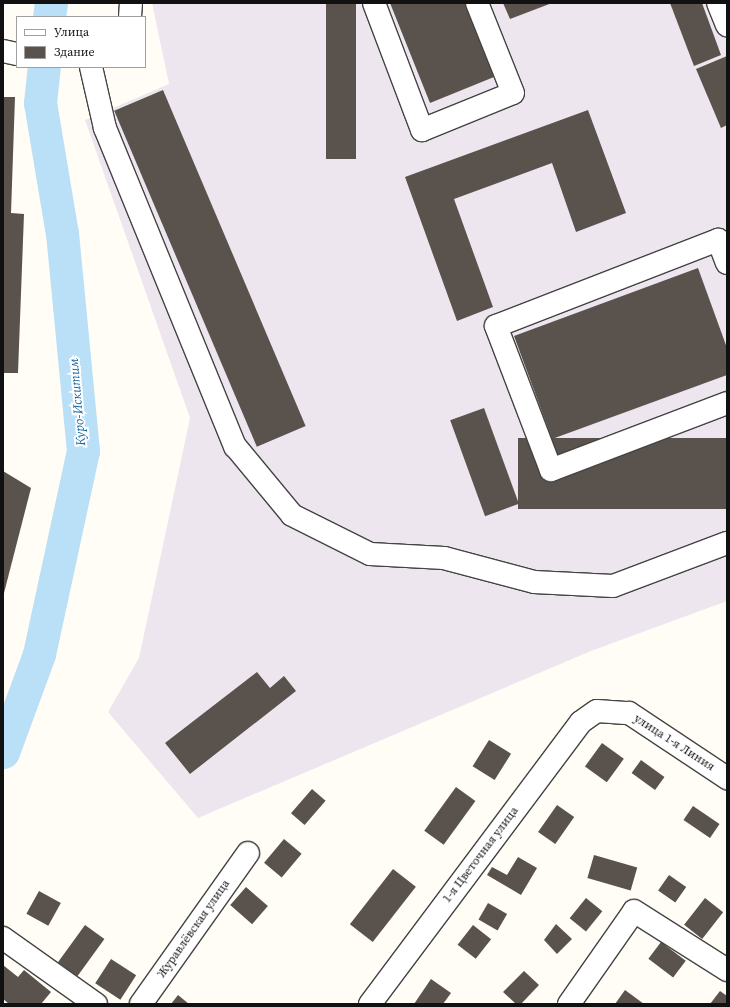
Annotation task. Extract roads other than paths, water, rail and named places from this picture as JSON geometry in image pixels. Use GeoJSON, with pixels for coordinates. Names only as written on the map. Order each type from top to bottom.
{"type":"FeatureCollection","features":[{"type":"Feature","properties":{"kind":"street"},"geometry":{"type":"LineString","coordinates":[[130,16],[131,3]]}},
{"type":"Feature","properties":{"kind":"street"},"geometry":{"type":"LineString","coordinates":[[374,3],[422,130],[513,93],[477,3]]}},
{"type":"Feature","properties":{"kind":"street"},"geometry":{"type":"LineString","coordinates":[[718,3],[727,25]]}},
{"type":"Feature","properties":{"kind":"street"},"geometry":{"type":"LineString","coordinates":[[91,68],[105,128],[235,446],[292,516],[370,554],[444,558],[534,582],[613,586],[727,543]]}},
{"type":"Feature","properties":{"kind":"street"},"geometry":{"type":"LineString","coordinates":[[727,263],[718,240],[496,326],[551,470],[727,403]]}},
{"type":"Feature","properties":{"kind":"street","name":"улица 1-я Линия"},"geometry":{"type":"LineString","coordinates":[[597,711],[629,713],[727,778]]}},
{"type":"Feature","properties":{"kind":"street","name":"1-я Цветочная улица"},"geometry":{"type":"LineString","coordinates":[[370,1004],[581,722],[597,711]]}},
{"type":"Feature","properties":{"kind":"street","name":"Журавлёвская улица"},"geometry":{"type":"LineString","coordinates":[[141,1004],[248,854]]}},
{"type":"Feature","properties":{"kind":"street"},"geometry":{"type":"LineString","coordinates":[[569,1004],[634,911],[727,970]]}},
{"type":"Feature","properties":{"kind":"street"},"geometry":{"type":"LineString","coordinates":[[3,938],[96,1004]]}},
{"type":"Feature","properties":{"kind":"waterway","name":"Куро-Искитим"},"geometry":{"type":"LineString","coordinates":[[49,16],[51,3]]}},
{"type":"Feature","properties":{"kind":"waterway","name":"Куро-Искитим"},"geometry":{"type":"LineString","coordinates":[[3,752],[39,654],[83,451],[62,234],[40,103],[44,68]]}}]}
